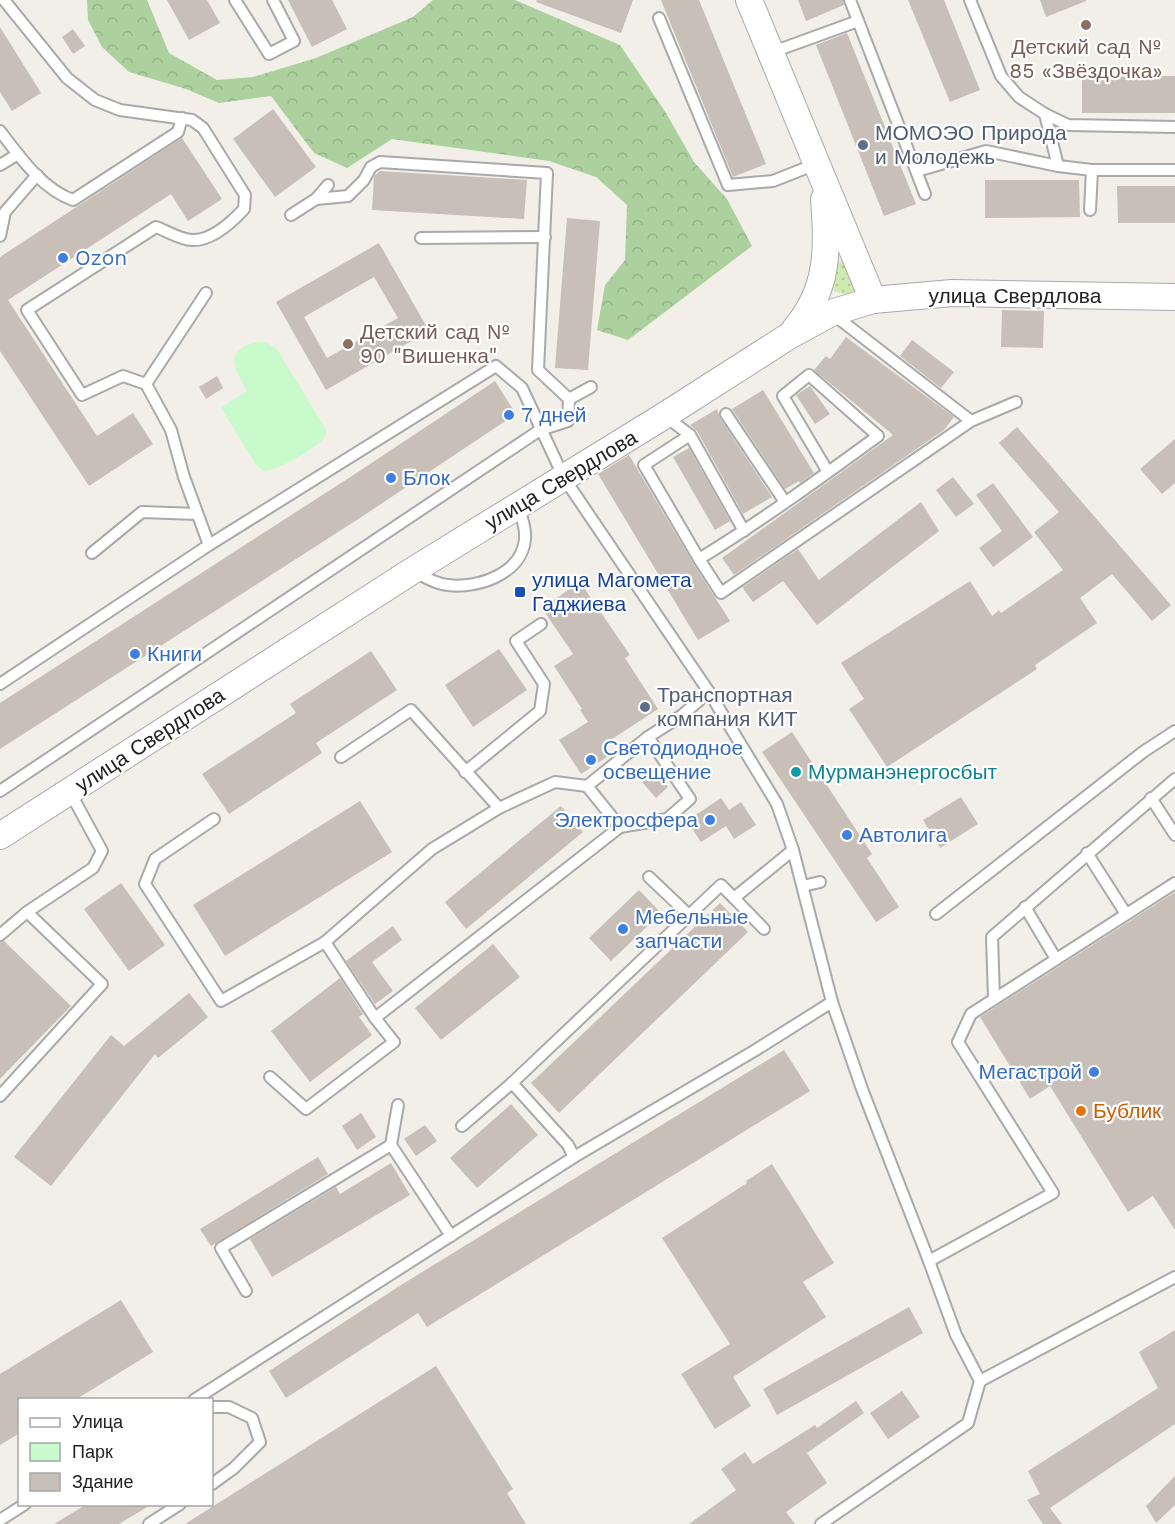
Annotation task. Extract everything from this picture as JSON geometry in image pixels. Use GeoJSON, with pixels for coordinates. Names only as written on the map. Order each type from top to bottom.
{"type":"FeatureCollection","features":[{"type":"Feature","properties":{"kind":"street"},"geometry":{"type":"LineString","coordinates":[[749,0],[873,300]]}},
{"type":"Feature","properties":{"kind":"street"},"geometry":{"type":"LineString","coordinates":[[789,336],[814,303],[821,286],[826,221],[819,171]]}},
{"type":"Feature","properties":{"kind":"street","name":"улица Свердлова"},"geometry":{"type":"LineString","coordinates":[[0,836],[412,571],[668,414],[789,336],[831,313],[873,300],[952,293],[1175,297]]}},
{"type":"Feature","properties":{"kind":"lane"},"geometry":{"type":"LineString","coordinates":[[4,0],[67,78],[95,100],[120,110],[192,120],[203,128],[245,195],[244,209],[232,221],[207,237],[191,240],[156,227],[27,310],[82,395],[123,376],[146,384],[171,430],[209,545]]}},
{"type":"Feature","properties":{"kind":"lane"},"geometry":{"type":"LineString","coordinates":[[235,0],[269,54],[294,41],[273,0]]}},
{"type":"Feature","properties":{"kind":"lane"},"geometry":{"type":"LineString","coordinates":[[850,0],[925,194]]}},
{"type":"Feature","properties":{"kind":"lane"},"geometry":{"type":"LineString","coordinates":[[970,0],[1001,76],[1019,97],[1046,114],[1068,125],[1175,127]]}},
{"type":"Feature","properties":{"kind":"lane"},"geometry":{"type":"LineString","coordinates":[[659,18],[728,185],[773,181],[819,171]]}},
{"type":"Feature","properties":{"kind":"lane"},"geometry":{"type":"LineString","coordinates":[[770,53],[858,21]]}},
{"type":"Feature","properties":{"kind":"lane"},"geometry":{"type":"LineString","coordinates":[[1046,114],[1058,166]]}},
{"type":"Feature","properties":{"kind":"lane"},"geometry":{"type":"LineString","coordinates":[[0,131],[37,175],[60,195],[73,200],[178,132],[182,118]]}},
{"type":"Feature","properties":{"kind":"lane"},"geometry":{"type":"LineString","coordinates":[[916,171],[986,151],[1058,166],[1092,170],[1175,170]]}},
{"type":"Feature","properties":{"kind":"lane"},"geometry":{"type":"LineString","coordinates":[[0,165],[18,154]]}},
{"type":"Feature","properties":{"kind":"lane"},"geometry":{"type":"LineString","coordinates":[[0,791],[540,430],[568,421],[569,399],[538,370],[547,173],[380,162],[371,166],[364,180],[348,196],[316,199]]}},
{"type":"Feature","properties":{"kind":"lane"},"geometry":{"type":"LineString","coordinates":[[1090,210],[1092,170]]}},
{"type":"Feature","properties":{"kind":"lane"},"geometry":{"type":"LineString","coordinates":[[0,237],[5,212],[37,175]]}},
{"type":"Feature","properties":{"kind":"lane"},"geometry":{"type":"LineString","coordinates":[[291,215],[316,199],[328,185]]}},
{"type":"Feature","properties":{"kind":"lane"},"geometry":{"type":"LineString","coordinates":[[422,238],[545,237]]}},
{"type":"Feature","properties":{"kind":"lane"},"geometry":{"type":"LineString","coordinates":[[146,384],[206,293]]}},
{"type":"Feature","properties":{"kind":"lane"},"geometry":{"type":"LineString","coordinates":[[831,313],[971,421]]}},
{"type":"Feature","properties":{"kind":"lane"},"geometry":{"type":"LineString","coordinates":[[0,684],[209,545],[496,366],[522,388],[564,478],[709,692],[777,804],[793,850],[832,1002],[862,1089],[956,1335],[980,1381],[968,1423],[821,1524]]}},
{"type":"Feature","properties":{"kind":"lane"},"geometry":{"type":"LineString","coordinates":[[699,559],[744,531],[828,472],[878,436],[809,375],[783,396],[828,472]]}},
{"type":"Feature","properties":{"kind":"lane"},"geometry":{"type":"LineString","coordinates":[[569,399],[591,387]]}},
{"type":"Feature","properties":{"kind":"lane"},"geometry":{"type":"LineString","coordinates":[[690,435],[644,465],[721,593],[971,421],[1016,402]]}},
{"type":"Feature","properties":{"kind":"lane"},"geometry":{"type":"LineString","coordinates":[[668,414],[673,422],[690,435],[744,531]]}},
{"type":"Feature","properties":{"kind":"lane"},"geometry":{"type":"LineString","coordinates":[[726,414],[785,502]]}},
{"type":"Feature","properties":{"kind":"lane"},"geometry":{"type":"LineString","coordinates":[[412,571],[445,585],[462,586],[478,585],[503,573],[517,560],[525,541],[523,522],[517,506]]}},
{"type":"Feature","properties":{"kind":"lane"},"geometry":{"type":"LineString","coordinates":[[92,553],[142,512],[197,514]]}},
{"type":"Feature","properties":{"kind":"lane"},"geometry":{"type":"LineString","coordinates":[[465,772],[540,711],[544,684],[516,641],[541,624]]}},
{"type":"Feature","properties":{"kind":"lane"},"geometry":{"type":"LineString","coordinates":[[587,786],[648,737],[681,716],[709,692]]}},
{"type":"Feature","properties":{"kind":"lane"},"geometry":{"type":"LineString","coordinates":[[341,757],[411,710],[499,808]]}},
{"type":"Feature","properties":{"kind":"lane"},"geometry":{"type":"LineString","coordinates":[[936,914],[1143,752],[1175,731]]}},
{"type":"Feature","properties":{"kind":"lane"},"geometry":{"type":"LineString","coordinates":[[375,1018],[620,827],[667,819],[690,799],[648,737]]}},
{"type":"Feature","properties":{"kind":"lane"},"geometry":{"type":"LineString","coordinates":[[994,998],[992,937],[1175,779]]}},
{"type":"Feature","properties":{"kind":"lane"},"geometry":{"type":"LineString","coordinates":[[214,819],[155,859],[145,884],[221,1001],[325,942],[432,849],[499,808],[555,782],[587,786],[620,827]]}},
{"type":"Feature","properties":{"kind":"lane"},"geometry":{"type":"LineString","coordinates":[[0,935],[27,912],[93,868],[102,851],[70,792]]}},
{"type":"Feature","properties":{"kind":"lane"},"geometry":{"type":"LineString","coordinates":[[1151,798],[1175,835]]}},
{"type":"Feature","properties":{"kind":"lane"},"geometry":{"type":"LineString","coordinates":[[734,898],[793,850]]}},
{"type":"Feature","properties":{"kind":"lane"},"geometry":{"type":"LineString","coordinates":[[1087,853],[1126,914]]}},
{"type":"Feature","properties":{"kind":"lane"},"geometry":{"type":"LineString","coordinates":[[649,877],[689,915]]}},
{"type":"Feature","properties":{"kind":"lane"},"geometry":{"type":"LineString","coordinates":[[803,886],[820,882]]}},
{"type":"Feature","properties":{"kind":"lane"},"geometry":{"type":"LineString","coordinates":[[929,1261],[1053,1193],[958,1041],[970,1014],[1175,884]]}},
{"type":"Feature","properties":{"kind":"lane"},"geometry":{"type":"LineString","coordinates":[[462,1126],[512,1083],[721,885],[764,929]]}},
{"type":"Feature","properties":{"kind":"lane"},"geometry":{"type":"LineString","coordinates":[[1025,907],[1056,959]]}},
{"type":"Feature","properties":{"kind":"lane"},"geometry":{"type":"LineString","coordinates":[[0,1096],[102,984],[27,912]]}},
{"type":"Feature","properties":{"kind":"lane"},"geometry":{"type":"LineString","coordinates":[[270,1077],[306,1110],[394,1042],[375,1018],[325,942]]}},
{"type":"Feature","properties":{"kind":"lane"},"geometry":{"type":"LineString","coordinates":[[197,1398],[574,1157],[754,1052],[832,1002]]}},
{"type":"Feature","properties":{"kind":"lane"},"geometry":{"type":"LineString","coordinates":[[512,1083],[568,1145],[574,1157]]}},
{"type":"Feature","properties":{"kind":"lane"},"geometry":{"type":"LineString","coordinates":[[398,1105],[391,1145],[451,1236]]}},
{"type":"Feature","properties":{"kind":"lane"},"geometry":{"type":"LineString","coordinates":[[246,1291],[221,1248],[391,1145]]}},
{"type":"Feature","properties":{"kind":"lane"},"geometry":{"type":"LineString","coordinates":[[980,1381],[1175,1277]]}},
{"type":"Feature","properties":{"kind":"lane"},"geometry":{"type":"LineString","coordinates":[[213,1407],[229,1407],[252,1418],[260,1442],[234,1468],[213,1483]]}},
{"type":"Feature","properties":{"kind":"lane"},"geometry":{"type":"LineString","coordinates":[[0,1520],[22,1506]]}},
{"type":"Feature","properties":{"kind":"lane"},"geometry":{"type":"LineString","coordinates":[[149,1524],[177,1506]]}},
{"type":"Feature","properties":{"kind":"green space"},"geometry":{"type":"Polygon","coordinates":[[[87,0],[147,0],[169,53],[217,80],[253,77],[316,58],[413,17],[433,0],[515,0],[620,45],[666,113],[694,162],[727,199],[752,246],[628,340],[597,330],[605,285],[625,260],[627,205],[596,177],[549,161],[392,139],[347,168],[314,153],[271,96],[219,103],[186,89],[129,72],[102,47],[88,20],[87,0]]]}},
{"type":"Feature","properties":{"kind":"green space"},"geometry":{"type":"Polygon","coordinates":[[[843,260],[848,264],[857,289],[846,295],[834,291],[832,283],[834,268],[838,262],[843,260]]]}},
{"type":"Feature","properties":{"kind":"green space"},"geometry":{"type":"Polygon","coordinates":[[[257,342],[266,342],[277,349],[326,430],[323,440],[309,450],[286,464],[265,471],[257,466],[221,408],[247,391],[236,368],[235,356],[239,350],[257,342]]]}},
{"type":"Feature","properties":{"kind":"building"},"geometry":{"type":"Polygon","coordinates":[[[167,0],[207,0],[220,23],[189,40],[167,0]]]}},
{"type":"Feature","properties":{"kind":"building"},"geometry":{"type":"Polygon","coordinates":[[[288,0],[332,0],[347,29],[312,47],[288,0]]]}},
{"type":"Feature","properties":{"kind":"building"},"geometry":{"type":"Polygon","coordinates":[[[537,0],[633,0],[621,33],[536,2],[537,0]]]}},
{"type":"Feature","properties":{"kind":"building"},"geometry":{"type":"Polygon","coordinates":[[[661,0],[699,0],[766,164],[733,177],[661,0]]]}},
{"type":"Feature","properties":{"kind":"building"},"geometry":{"type":"Polygon","coordinates":[[[798,0],[843,0],[844,5],[806,21],[798,0]]]}},
{"type":"Feature","properties":{"kind":"building"},"geometry":{"type":"Polygon","coordinates":[[[908,0],[944,0],[980,90],[950,102],[908,0]]]}},
{"type":"Feature","properties":{"kind":"building"},"geometry":{"type":"Polygon","coordinates":[[[1040,0],[1086,0],[1086,1],[1046,17],[1040,0]]]}},
{"type":"Feature","properties":{"kind":"building"},"geometry":{"type":"Polygon","coordinates":[[[0,27],[41,93],[12,111],[0,92],[0,27]]]}},
{"type":"Feature","properties":{"kind":"building"},"geometry":{"type":"Polygon","coordinates":[[[73,29],[85,46],[73,54],[62,37],[73,29]]]}},
{"type":"Feature","properties":{"kind":"building"},"geometry":{"type":"Polygon","coordinates":[[[847,33],[916,204],[884,216],[816,45],[847,33]]]}},
{"type":"Feature","properties":{"kind":"building"},"geometry":{"type":"Polygon","coordinates":[[[1082,76],[1175,76],[1175,113],[1082,113],[1082,76]]]}},
{"type":"Feature","properties":{"kind":"building"},"geometry":{"type":"Polygon","coordinates":[[[273,109],[316,167],[275,197],[233,139],[273,109]]]}},
{"type":"Feature","properties":{"kind":"building"},"geometry":{"type":"Polygon","coordinates":[[[182,138],[222,199],[188,221],[171,194],[8,300],[97,436],[133,413],[153,444],[89,486],[0,351],[0,257],[182,138]]]}},
{"type":"Feature","properties":{"kind":"building"},"geometry":{"type":"Polygon","coordinates":[[[380,171],[527,180],[524,219],[372,210],[374,176],[380,171]]]}},
{"type":"Feature","properties":{"kind":"building"},"geometry":{"type":"Polygon","coordinates":[[[985,180],[1079,180],[1080,217],[985,218],[985,180]]]}},
{"type":"Feature","properties":{"kind":"building"},"geometry":{"type":"Polygon","coordinates":[[[1117,186],[1175,186],[1175,223],[1118,223],[1117,186]]]}},
{"type":"Feature","properties":{"kind":"building"},"geometry":{"type":"Polygon","coordinates":[[[567,218],[600,221],[588,370],[555,368],[567,218]]]}},
{"type":"Feature","properties":{"kind":"building"},"geometry":{"type":"Polygon","coordinates":[[[379,243],[429,331],[326,390],[276,302],[379,243]],[[374,277],[304,317],[327,358],[398,318],[374,277]]]}},
{"type":"Feature","properties":{"kind":"building"},"geometry":{"type":"Polygon","coordinates":[[[1002,310],[1044,311],[1043,348],[1001,347],[1002,310]]]}},
{"type":"Feature","properties":{"kind":"building"},"geometry":{"type":"Polygon","coordinates":[[[846,337],[954,417],[944,430],[734,575],[722,558],[893,435],[814,370],[826,356],[830,359],[846,337]]]}},
{"type":"Feature","properties":{"kind":"building"},"geometry":{"type":"Polygon","coordinates":[[[912,340],[954,372],[941,388],[900,356],[912,340]]]}},
{"type":"Feature","properties":{"kind":"building"},"geometry":{"type":"Polygon","coordinates":[[[217,376],[223,388],[206,399],[199,387],[217,376]]]}},
{"type":"Feature","properties":{"kind":"building"},"geometry":{"type":"Polygon","coordinates":[[[495,381],[516,414],[363,516],[0,749],[0,703],[495,381]]]}},
{"type":"Feature","properties":{"kind":"building"},"geometry":{"type":"Polygon","coordinates":[[[810,386],[830,414],[815,424],[796,395],[810,386]]]}},
{"type":"Feature","properties":{"kind":"building"},"geometry":{"type":"Polygon","coordinates":[[[763,390],[814,473],[800,483],[799,481],[785,489],[732,409],[763,390]]]}},
{"type":"Feature","properties":{"kind":"building"},"geometry":{"type":"Polygon","coordinates":[[[717,409],[720,418],[772,497],[743,514],[697,431],[690,425],[717,409]]]}},
{"type":"Feature","properties":{"kind":"building"},"geometry":{"type":"Polygon","coordinates":[[[1017,427],[1171,605],[1152,621],[1112,574],[1080,598],[1097,623],[1035,665],[1037,669],[887,767],[849,709],[864,699],[841,663],[970,581],[992,616],[999,610],[1001,613],[1063,570],[1034,532],[1059,512],[999,443],[1017,427]]]}},
{"type":"Feature","properties":{"kind":"building"},"geometry":{"type":"Polygon","coordinates":[[[1175,439],[1175,483],[1162,494],[1140,469],[1175,439]]]}},
{"type":"Feature","properties":{"kind":"building"},"geometry":{"type":"Polygon","coordinates":[[[689,448],[730,521],[715,530],[673,457],[689,448]]]}},
{"type":"Feature","properties":{"kind":"building"},"geometry":{"type":"Polygon","coordinates":[[[629,455],[730,621],[698,640],[598,474],[629,455]]]}},
{"type":"Feature","properties":{"kind":"building"},"geometry":{"type":"Polygon","coordinates":[[[953,477],[974,504],[956,517],[936,490],[953,477]]]}},
{"type":"Feature","properties":{"kind":"building"},"geometry":{"type":"Polygon","coordinates":[[[993,483],[1033,537],[993,567],[979,548],[1002,531],[976,495],[993,483]]]}},
{"type":"Feature","properties":{"kind":"building"},"geometry":{"type":"Polygon","coordinates":[[[921,502],[939,531],[817,625],[783,581],[753,602],[744,590],[743,587],[798,549],[819,580],[921,502]]]}},
{"type":"Feature","properties":{"kind":"building"},"geometry":{"type":"Polygon","coordinates":[[[580,582],[630,655],[625,658],[658,709],[603,745],[610,755],[581,774],[559,740],[588,722],[554,666],[573,654],[542,608],[580,582]]]}},
{"type":"Feature","properties":{"kind":"building"},"geometry":{"type":"Polygon","coordinates":[[[499,649],[527,690],[473,727],[445,685],[499,649]]]}},
{"type":"Feature","properties":{"kind":"building"},"geometry":{"type":"Polygon","coordinates":[[[371,651],[397,690],[316,743],[322,753],[229,814],[202,774],[296,713],[290,704],[371,651]]]}},
{"type":"Feature","properties":{"kind":"building"},"geometry":{"type":"Polygon","coordinates":[[[792,732],[872,854],[867,858],[899,907],[876,922],[762,752],[792,732]]]}},
{"type":"Feature","properties":{"kind":"building"},"geometry":{"type":"Polygon","coordinates":[[[655,771],[668,787],[656,798],[642,782],[655,771]]]}},
{"type":"Feature","properties":{"kind":"building"},"geometry":{"type":"Polygon","coordinates":[[[961,797],[978,824],[940,848],[923,820],[961,797]]]}},
{"type":"Feature","properties":{"kind":"building"},"geometry":{"type":"Polygon","coordinates":[[[721,798],[729,810],[741,802],[756,825],[734,839],[726,826],[701,842],[687,821],[721,798]]]}},
{"type":"Feature","properties":{"kind":"building"},"geometry":{"type":"Polygon","coordinates":[[[360,801],[392,852],[225,956],[193,905],[360,801]]]}},
{"type":"Feature","properties":{"kind":"building"},"geometry":{"type":"Polygon","coordinates":[[[561,806],[583,832],[466,929],[445,902],[561,806]]]}},
{"type":"Feature","properties":{"kind":"building"},"geometry":{"type":"Polygon","coordinates":[[[121,883],[165,945],[129,971],[84,909],[121,883]]]}},
{"type":"Feature","properties":{"kind":"building"},"geometry":{"type":"Polygon","coordinates":[[[639,890],[661,913],[611,961],[589,938],[639,890]]]}},
{"type":"Feature","properties":{"kind":"building","name":"Мегастрой"},"geometry":{"type":"Polygon","coordinates":[[[1175,892],[1175,1230],[1153,1196],[1128,1212],[1050,1086],[1030,1099],[980,1017],[1175,892]]]}},
{"type":"Feature","properties":{"kind":"building"},"geometry":{"type":"Polygon","coordinates":[[[720,903],[748,932],[559,1113],[531,1083],[720,903]]]}},
{"type":"Feature","properties":{"kind":"building"},"geometry":{"type":"Polygon","coordinates":[[[393,926],[402,940],[372,962],[393,991],[375,1004],[346,961],[393,926]]]}},
{"type":"Feature","properties":{"kind":"building"},"geometry":{"type":"Polygon","coordinates":[[[4,941],[71,1006],[0,1079],[0,942],[4,941]]]}},
{"type":"Feature","properties":{"kind":"building"},"geometry":{"type":"Polygon","coordinates":[[[493,944],[520,977],[441,1040],[415,1008],[493,944]]]}},
{"type":"Feature","properties":{"kind":"building"},"geometry":{"type":"Polygon","coordinates":[[[340,978],[363,1014],[359,1017],[372,1035],[310,1082],[271,1031],[340,978]]]}},
{"type":"Feature","properties":{"kind":"building"},"geometry":{"type":"Polygon","coordinates":[[[189,993],[208,1017],[158,1058],[155,1054],[51,1186],[14,1157],[111,1035],[124,1046],[189,993]]]}},
{"type":"Feature","properties":{"kind":"building"},"geometry":{"type":"Polygon","coordinates":[[[784,1050],[810,1091],[427,1327],[418,1313],[286,1398],[269,1371],[401,1285],[784,1050]]]}},
{"type":"Feature","properties":{"kind":"building"},"geometry":{"type":"Polygon","coordinates":[[[511,1104],[538,1135],[477,1188],[450,1158],[511,1104]]]}},
{"type":"Feature","properties":{"kind":"building"},"geometry":{"type":"Polygon","coordinates":[[[361,1113],[376,1137],[357,1150],[342,1126],[361,1113]]]}},
{"type":"Feature","properties":{"kind":"building"},"geometry":{"type":"Polygon","coordinates":[[[425,1125],[437,1141],[416,1156],[404,1139],[425,1125]]]}},
{"type":"Feature","properties":{"kind":"building"},"geometry":{"type":"Polygon","coordinates":[[[318,1157],[328,1174],[211,1246],[200,1229],[318,1157]]]}},
{"type":"Feature","properties":{"kind":"building"},"geometry":{"type":"Polygon","coordinates":[[[391,1163],[410,1195],[272,1277],[250,1239],[336,1187],[340,1194],[391,1163]]]}},
{"type":"Feature","properties":{"kind":"building"},"geometry":{"type":"Polygon","coordinates":[[[772,1164],[834,1263],[803,1282],[826,1317],[733,1377],[751,1406],[715,1429],[681,1374],[730,1344],[662,1238],[747,1183],[746,1181],[772,1164]]]}},
{"type":"Feature","properties":{"kind":"building"},"geometry":{"type":"Polygon","coordinates":[[[121,1300],[153,1352],[78,1398],[18,1398],[18,1434],[0,1445],[0,1374],[121,1300]]]}},
{"type":"Feature","properties":{"kind":"building"},"geometry":{"type":"Polygon","coordinates":[[[909,1307],[923,1333],[777,1415],[763,1389],[909,1307]]]}},
{"type":"Feature","properties":{"kind":"building"},"geometry":{"type":"Polygon","coordinates":[[[1175,1330],[1175,1424],[1050,1508],[1062,1524],[1043,1524],[1027,1500],[1040,1494],[1028,1471],[1158,1388],[1139,1352],[1175,1330]]]}},
{"type":"Feature","properties":{"kind":"building"},"geometry":{"type":"Polygon","coordinates":[[[436,1366],[513,1489],[507,1493],[526,1524],[185,1524],[436,1366]]]}},
{"type":"Feature","properties":{"kind":"building"},"geometry":{"type":"Polygon","coordinates":[[[902,1391],[920,1417],[888,1439],[870,1413],[902,1391]]]}},
{"type":"Feature","properties":{"kind":"building"},"geometry":{"type":"Polygon","coordinates":[[[856,1401],[864,1413],[807,1453],[827,1483],[786,1512],[795,1524],[689,1524],[736,1490],[721,1469],[745,1452],[753,1464],[815,1425],[817,1428],[856,1401]]]}},
{"type":"Feature","properties":{"kind":"building"},"geometry":{"type":"Polygon","coordinates":[[[1175,1476],[1175,1505],[1156,1523],[1146,1506],[1175,1476]]]}},
{"type":"Feature","properties":{"kind":"building"},"geometry":{"type":"Polygon","coordinates":[[[84,1506],[149,1506],[119,1524],[54,1524],[84,1506]]]}},
{"type":"Feature","properties":{"kind":"place","name":"Детский сад № 85 «Звёздочка»"},"geometry":{"type":"Point","coordinates":[1086,25]}},
{"type":"Feature","properties":{"kind":"place","name":"МОМОЭО Природа и Молодежь"},"geometry":{"type":"Point","coordinates":[863,145]}},
{"type":"Feature","properties":{"kind":"place","name":"Ozon"},"geometry":{"type":"Point","coordinates":[63,258]}},
{"type":"Feature","properties":{"kind":"place","name":"Детский сад № 90 \"Вишенка\""},"geometry":{"type":"Point","coordinates":[348,344]}},
{"type":"Feature","properties":{"kind":"place","name":"7 дней"},"geometry":{"type":"Point","coordinates":[509,415]}},
{"type":"Feature","properties":{"kind":"place","name":"Блок"},"geometry":{"type":"Point","coordinates":[391,478]}},
{"type":"Feature","properties":{"kind":"place","name":"улица Магомета Гаджиева"},"geometry":{"type":"Point","coordinates":[520,592]}},
{"type":"Feature","properties":{"kind":"place","name":"Книги"},"geometry":{"type":"Point","coordinates":[135,654]}},
{"type":"Feature","properties":{"kind":"place","name":"Транспортная компания КИТ"},"geometry":{"type":"Point","coordinates":[645,707]}},
{"type":"Feature","properties":{"kind":"place","name":"Светодиодное освещение"},"geometry":{"type":"Point","coordinates":[591,760]}},
{"type":"Feature","properties":{"kind":"place","name":"Мурманэнергосбыт"},"geometry":{"type":"Point","coordinates":[796,772]}},
{"type":"Feature","properties":{"kind":"place","name":"Электросфера"},"geometry":{"type":"Point","coordinates":[710,820]}},
{"type":"Feature","properties":{"kind":"place","name":"Автолига"},"geometry":{"type":"Point","coordinates":[847,835]}},
{"type":"Feature","properties":{"kind":"place","name":"Мебельные запчасти"},"geometry":{"type":"Point","coordinates":[623,929]}},
{"type":"Feature","properties":{"kind":"place","name":"Мегастрой"},"geometry":{"type":"Point","coordinates":[1094,1072]}},
{"type":"Feature","properties":{"kind":"place","name":"Бублик"},"geometry":{"type":"Point","coordinates":[1081,1111]}}]}
